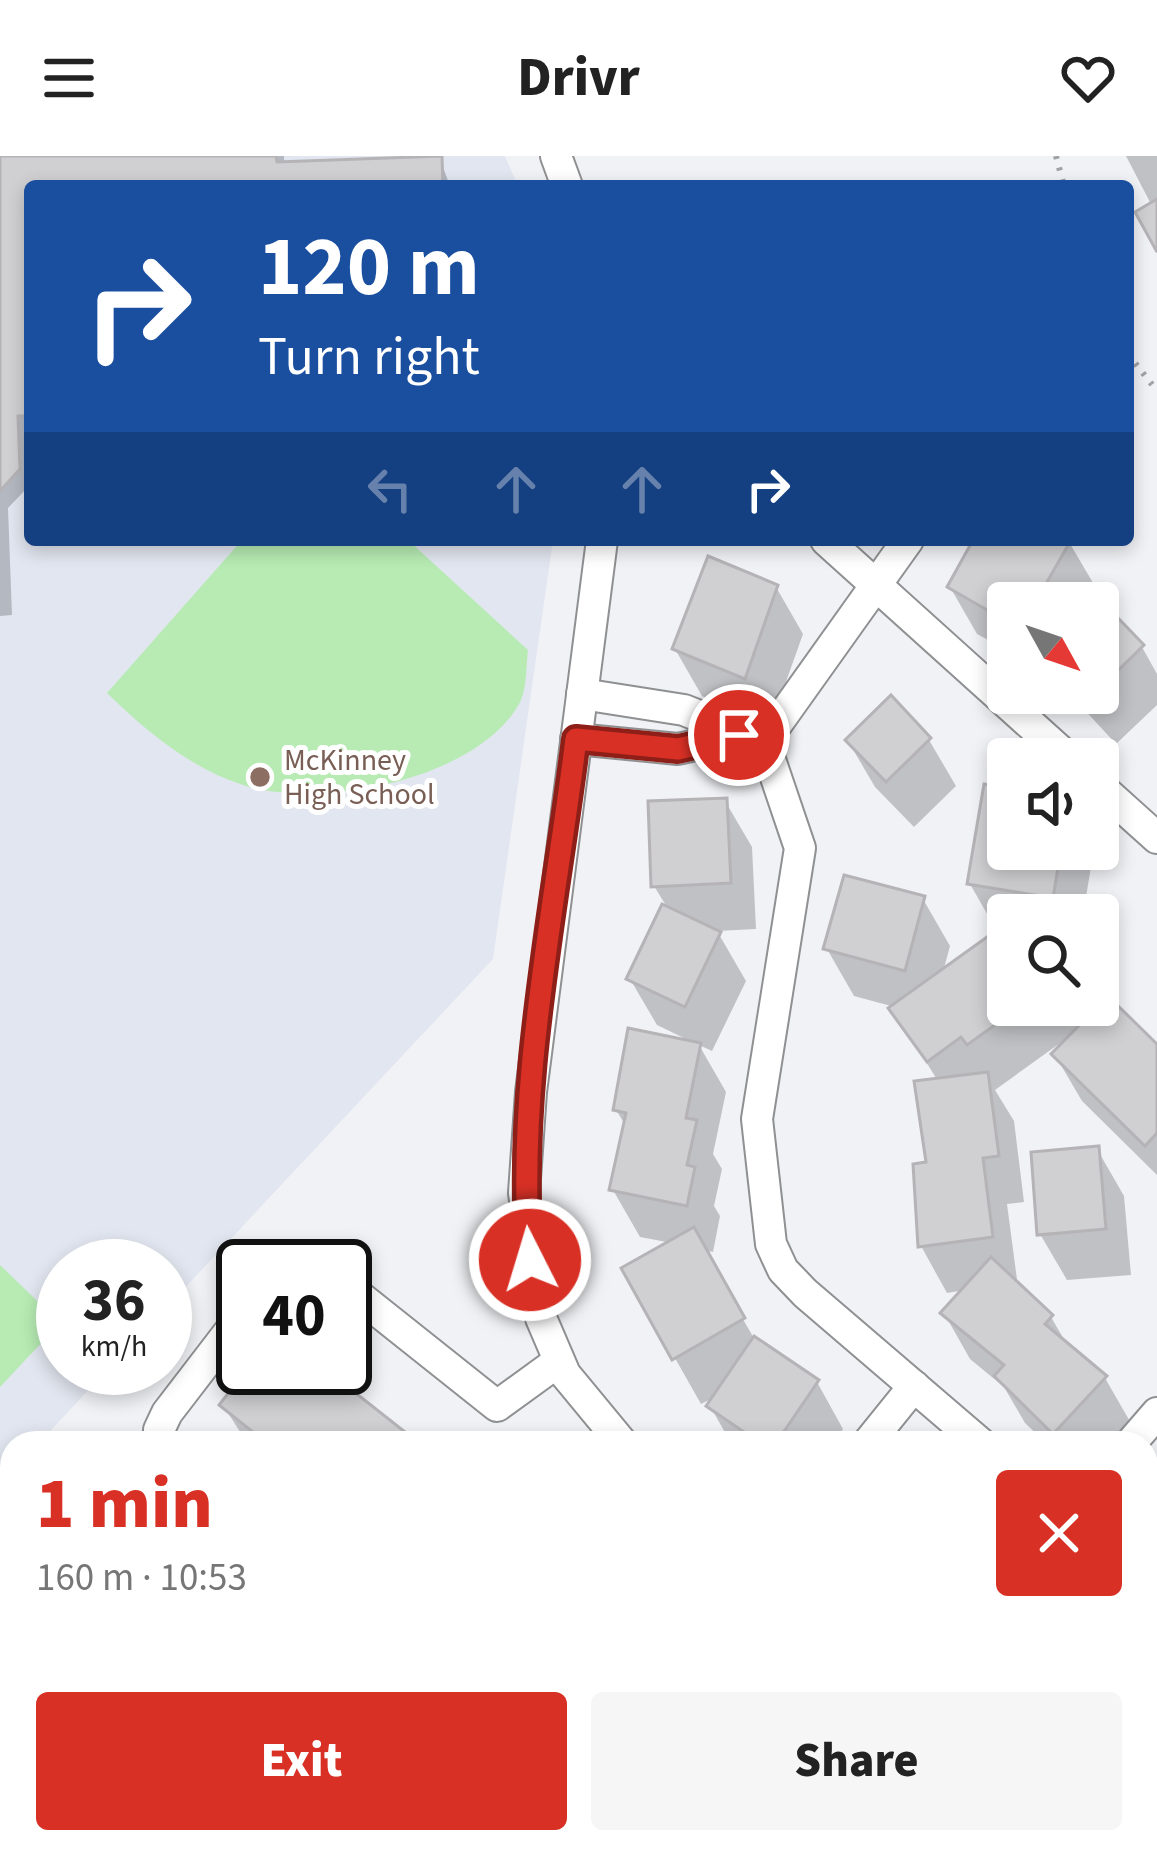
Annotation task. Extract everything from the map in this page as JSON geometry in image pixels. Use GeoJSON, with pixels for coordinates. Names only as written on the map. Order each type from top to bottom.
{"type":"FeatureCollection","features":[{"type":"Feature","properties":{"kind":"street"},"geometry":{"type":"LineString","coordinates":[[601,546],[531,1092],[524,1193],[541,1318],[559,1361],[613,1431]]}},
{"type":"Feature","properties":{"kind":"street"},"geometry":{"type":"LineString","coordinates":[[833,546],[1047,738]]}},
{"type":"Feature","properties":{"kind":"street"},"geometry":{"type":"LineString","coordinates":[[576,739],[678,749],[751,739],[877,586],[904,546]]}},
{"type":"Feature","properties":{"kind":"street"},"geometry":{"type":"LineString","coordinates":[[582,694],[684,710],[751,739],[800,848],[800,877],[757,1119],[771,1244],[783,1270],[805,1293],[966,1431]]}},
{"type":"Feature","properties":{"kind":"street"},"geometry":{"type":"LineString","coordinates":[[1119,804],[1157,838]]}},
{"type":"Feature","properties":{"kind":"street"},"geometry":{"type":"LineString","coordinates":[[372,1306],[497,1406],[559,1361]]}},
{"type":"Feature","properties":{"kind":"street"},"geometry":{"type":"LineString","coordinates":[[159,1431],[167,1412],[216,1348]]}},
{"type":"Feature","properties":{"kind":"street"},"geometry":{"type":"LineString","coordinates":[[876,1431],[914,1386]]}},
{"type":"Feature","properties":{"kind":"path"},"geometry":{"type":"LineString","coordinates":[[1134,362],[1157,391]]}},
{"type":"Feature","properties":{"kind":"shaded area","name":"McKinney High School"},"geometry":{"type":"Polygon","coordinates":[[[0,156],[505,156],[515,180],[24,180],[24,546],[552,546],[493,959],[231,1239],[216,1239],[216,1255],[192,1280],[192,1239],[36,1239],[36,1395],[84,1395],[50,1431],[0,1431],[0,156]]]}},
{"type":"Feature","properties":{"kind":"green space"},"geometry":{"type":"Polygon","coordinates":[[[237,546],[415,546],[528,650],[519,704],[498,730],[433,770],[353,790],[275,792],[224,778],[153,734],[107,693],[237,546]]]}},
{"type":"Feature","properties":{"kind":"green space"},"geometry":{"type":"Polygon","coordinates":[[[0,1265],[36,1300],[36,1349],[0,1387],[0,1265]]]}},
{"type":"Feature","properties":{"kind":"building"},"geometry":{"type":"Polygon","coordinates":[[[0,156],[276,156],[277,162],[442,156],[443,180],[24,180],[20,469],[0,491],[0,156]]]}},
{"type":"Feature","properties":{"kind":"building"},"geometry":{"type":"Polygon","coordinates":[[[1157,199],[1157,252],[1135,212],[1157,199]]]}},
{"type":"Feature","properties":{"kind":"building"},"geometry":{"type":"Polygon","coordinates":[[[970,546],[1068,546],[1047,582],[987,582],[987,610],[947,587],[970,546]]]}},
{"type":"Feature","properties":{"kind":"building"},"geometry":{"type":"Polygon","coordinates":[[[708,556],[778,585],[745,679],[672,649],[708,556]]]}},
{"type":"Feature","properties":{"kind":"building"},"geometry":{"type":"Polygon","coordinates":[[[1119,619],[1144,645],[1119,669],[1119,619]]]}},
{"type":"Feature","properties":{"kind":"building"},"geometry":{"type":"Polygon","coordinates":[[[891,695],[931,738],[886,782],[845,740],[891,695]]]}},
{"type":"Feature","properties":{"kind":"building"},"geometry":{"type":"Polygon","coordinates":[[[987,784],[987,870],[1058,870],[1054,894],[967,884],[987,784]]]}},
{"type":"Feature","properties":{"kind":"building"},"geometry":{"type":"Polygon","coordinates":[[[727,798],[731,883],[651,887],[648,801],[727,798]]]}},
{"type":"Feature","properties":{"kind":"building"},"geometry":{"type":"Polygon","coordinates":[[[844,875],[925,896],[905,971],[823,949],[844,875]]]}},
{"type":"Feature","properties":{"kind":"building"},"geometry":{"type":"Polygon","coordinates":[[[662,904],[721,932],[685,1007],[626,979],[662,904]]]}},
{"type":"Feature","properties":{"kind":"building"},"geometry":{"type":"Polygon","coordinates":[[[987,937],[987,1026],[994,1026],[967,1045],[961,1037],[927,1062],[888,1008],[987,937]]]}},
{"type":"Feature","properties":{"kind":"building"},"geometry":{"type":"Polygon","coordinates":[[[1119,1007],[1157,1044],[1157,1133],[1145,1146],[1051,1054],[1079,1026],[1119,1026],[1119,1007]]]}},
{"type":"Feature","properties":{"kind":"building"},"geometry":{"type":"Polygon","coordinates":[[[628,1028],[701,1043],[686,1118],[697,1120],[687,1165],[695,1167],[687,1206],[609,1190],[626,1113],[613,1110],[628,1028]]]}},
{"type":"Feature","properties":{"kind":"building"},"geometry":{"type":"Polygon","coordinates":[[[988,1072],[999,1156],[983,1158],[993,1237],[918,1247],[913,1164],[926,1162],[914,1081],[988,1072]]]}},
{"type":"Feature","properties":{"kind":"building"},"geometry":{"type":"Polygon","coordinates":[[[1099,1146],[1106,1229],[1037,1235],[1031,1152],[1099,1146]]]}},
{"type":"Feature","properties":{"kind":"building"},"geometry":{"type":"Polygon","coordinates":[[[694,1227],[745,1318],[672,1360],[621,1268],[694,1227]]]}},
{"type":"Feature","properties":{"kind":"building"},"geometry":{"type":"Polygon","coordinates":[[[991,1257],[1053,1315],[1045,1324],[1107,1376],[1056,1431],[1050,1431],[994,1376],[1004,1365],[940,1313],[991,1257]]]}},
{"type":"Feature","properties":{"kind":"building"},"geometry":{"type":"Polygon","coordinates":[[[754,1336],[819,1380],[784,1431],[742,1431],[706,1406],[754,1336]]]}},
{"type":"Feature","properties":{"kind":"building"},"geometry":{"type":"Polygon","coordinates":[[[227,1395],[358,1395],[404,1431],[252,1431],[219,1405],[227,1395]]]}},
{"type":"Feature","properties":{"kind":"place","name":"McKinney High School"},"geometry":{"type":"Point","coordinates":[260,777]}},
{"type":"Feature","properties":{"kind":"route"},"geometry":{"type":"LineString","coordinates":[[530,1260],[524,1193],[531,1092],[576,739],[678,749],[739,735]]}}]}
